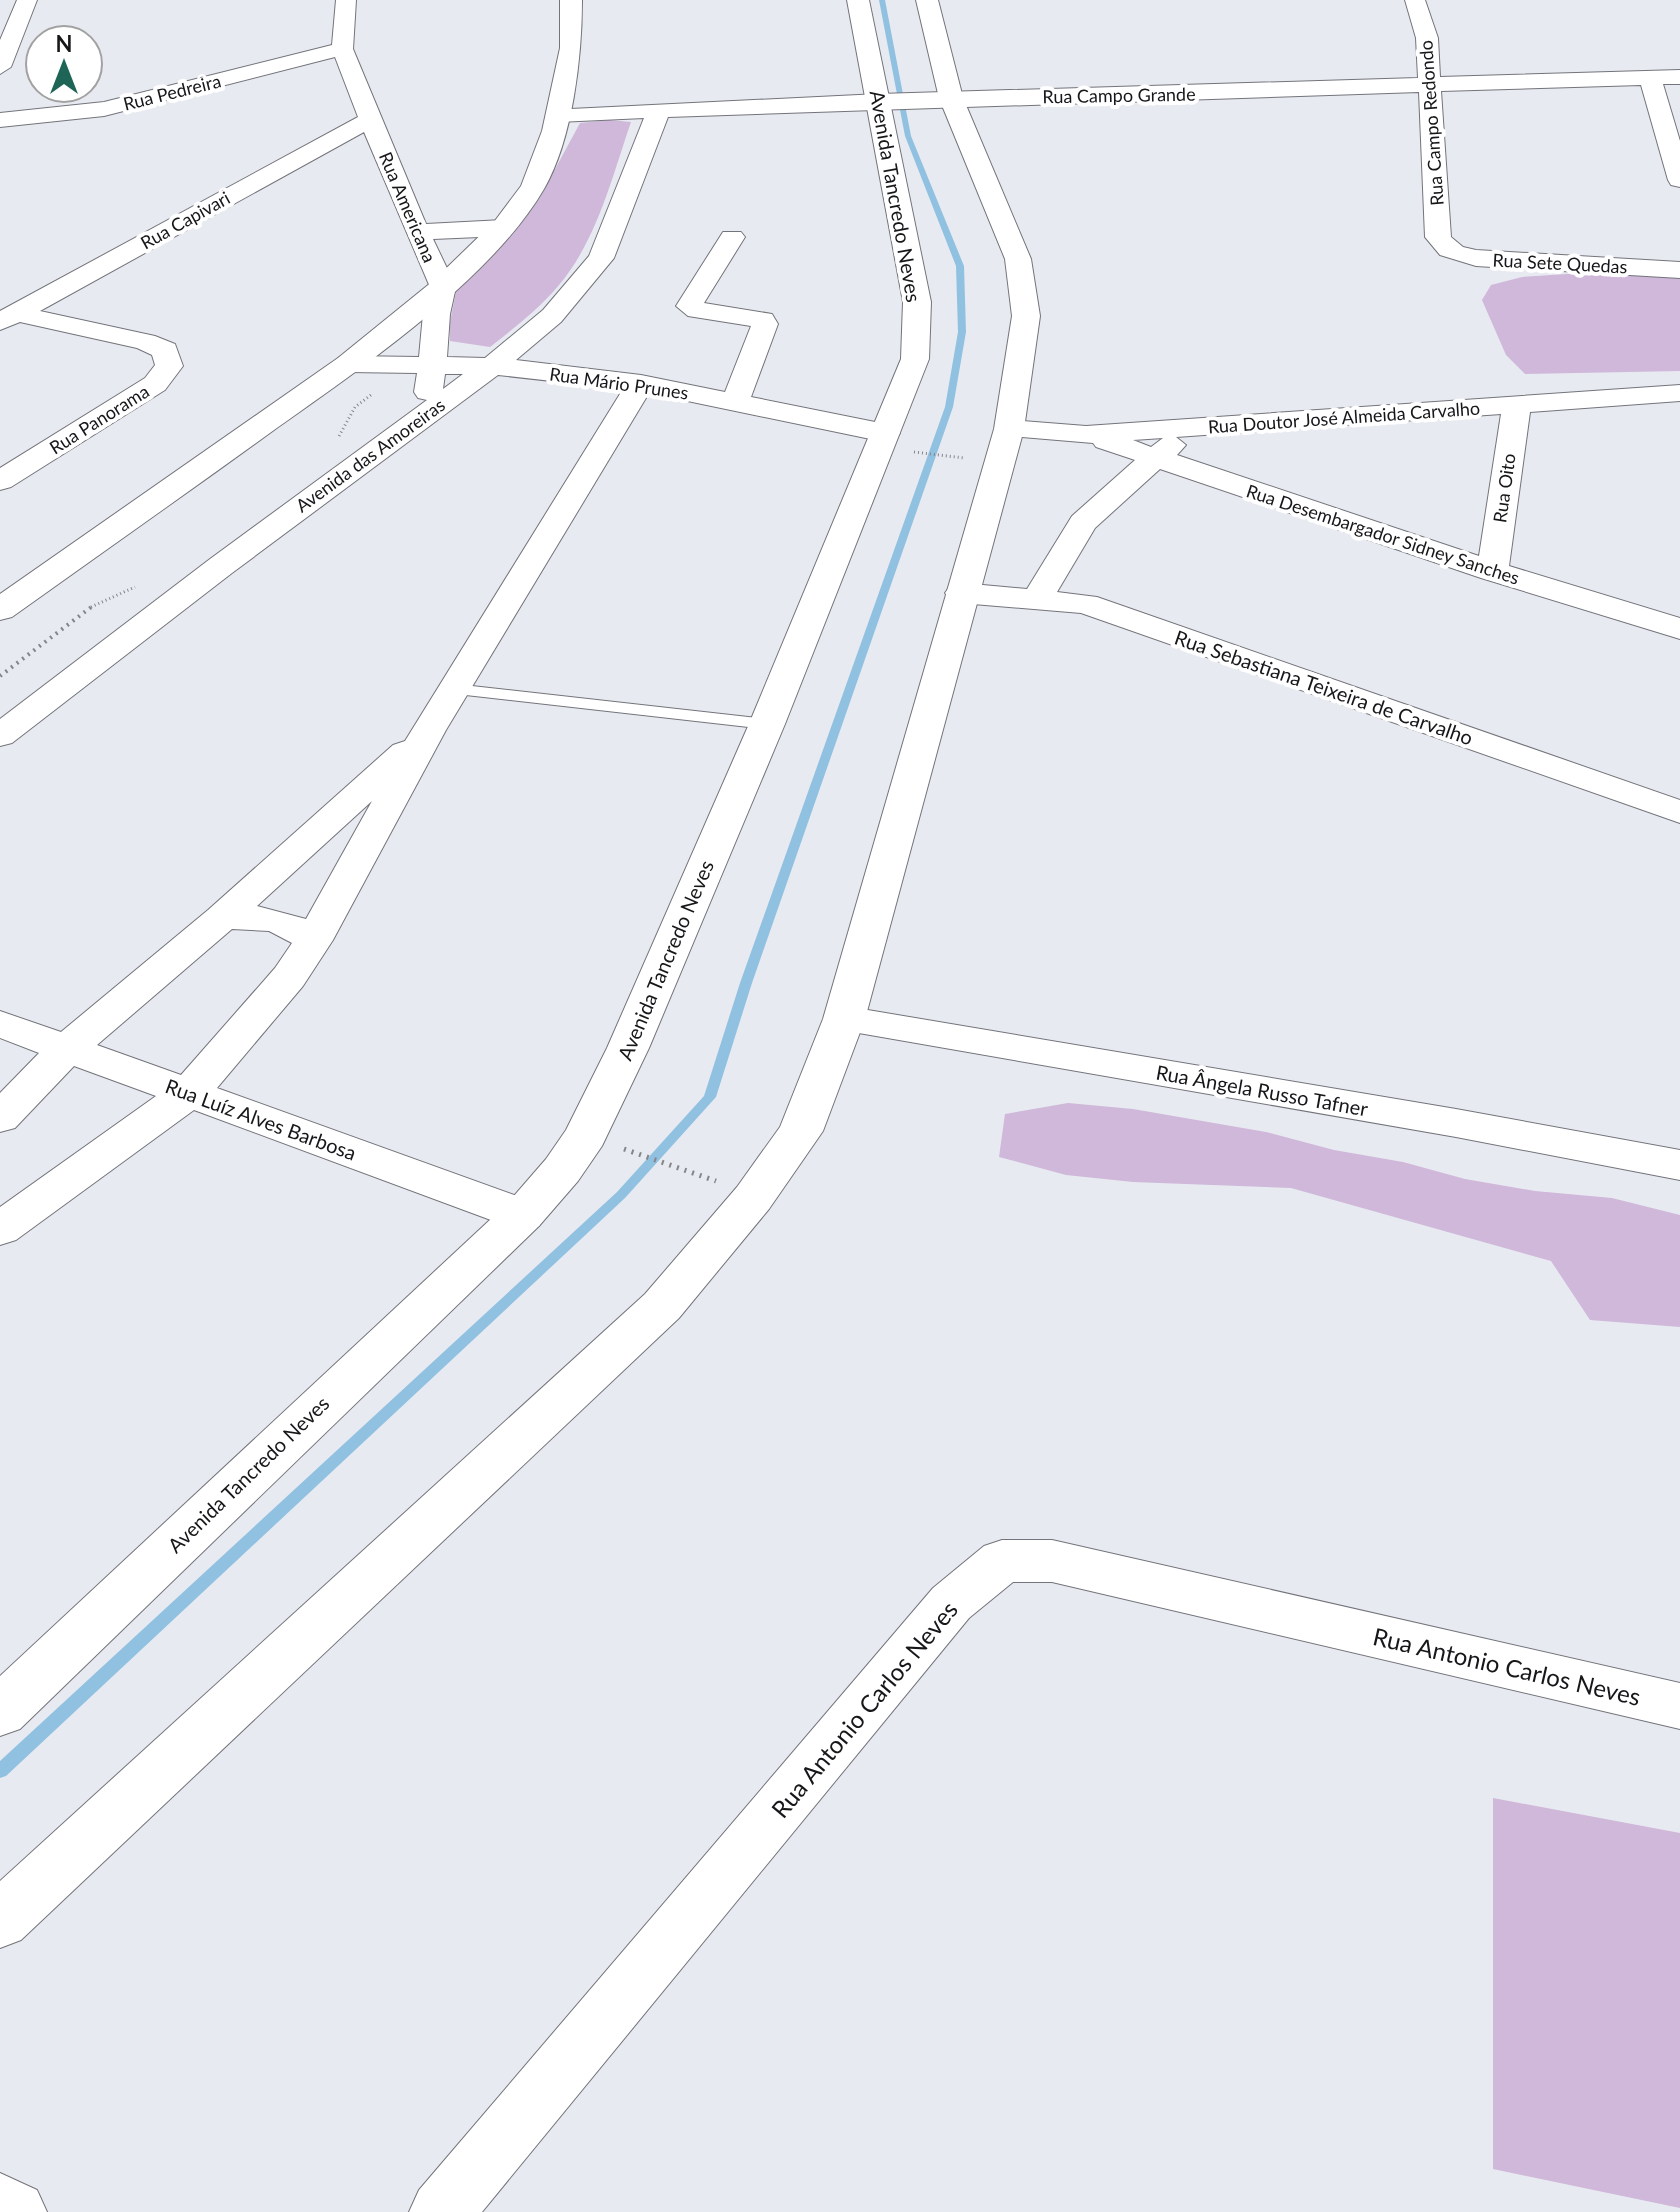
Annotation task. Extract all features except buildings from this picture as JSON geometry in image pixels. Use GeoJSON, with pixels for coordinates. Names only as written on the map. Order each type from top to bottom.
{"type":"FeatureCollection","features":[{"type":"Feature","properties":{"kind":"main road"},"geometry":{"type":"LineString","coordinates":[[0,610],[348,364],[443,287],[503,228],[533,187],[558,115],[571,48],[571,0]]}},
{"type":"Feature","properties":{"kind":"main road","name":"Avenida Tancredo Neves"},"geometry":{"type":"LineString","coordinates":[[0,1712],[523,1215],[562,1170],[586,1135],[628,1048],[767,724],[868,469],[893,442],[915,359],[917,302],[884,100],[858,0]]}},
{"type":"Feature","properties":{"kind":"main road"},"geometry":{"type":"LineString","coordinates":[[0,1920],[662,1306],[753,1198],[801,1131],[844,1019],[1009,429],[1026,316],[1018,259],[1003,218],[943,99],[927,0]]}},
{"type":"Feature","properties":{"kind":"street"},"geometry":{"type":"LineString","coordinates":[[0,67],[27,0]]}},
{"type":"Feature","properties":{"kind":"street","name":"Rua Americana"},"geometry":{"type":"LineString","coordinates":[[346,0],[342,49],[417,232],[443,287],[433,323],[435,365],[422,416]]}},
{"type":"Feature","properties":{"kind":"street","name":"Rua Campo Redondo"},"geometry":{"type":"LineString","coordinates":[[1415,0],[1427,38],[1438,237],[1443,247]]}},
{"type":"Feature","properties":{"kind":"street","name":"Rua Pedreira"},"geometry":{"type":"LineString","coordinates":[[0,120],[104,109],[342,49]]}},
{"type":"Feature","properties":{"kind":"street","name":"Rua Campo Grande"},"geometry":{"type":"LineString","coordinates":[[558,115],[884,100],[1680,77]]}},
{"type":"Feature","properties":{"kind":"street"},"geometry":{"type":"LineString","coordinates":[[1650,79],[1680,180]]}},
{"type":"Feature","properties":{"kind":"street","name":"Avenida das Amoreiras"},"geometry":{"type":"LineString","coordinates":[[0,736],[492,366],[552,316],[601,258],[659,110]]}},
{"type":"Feature","properties":{"kind":"street","name":"Rua Capivari"},"geometry":{"type":"LineString","coordinates":[[7,318],[371,119]]}},
{"type":"Feature","properties":{"kind":"street"},"geometry":{"type":"LineString","coordinates":[[417,232],[503,228]]}},
{"type":"Feature","properties":{"kind":"street"},"geometry":{"type":"LineString","coordinates":[[732,237],[689,306],[697,310],[763,320],[765,324],[735,402]]}},
{"type":"Feature","properties":{"kind":"street","name":"Rua Sete Quedas"},"geometry":{"type":"LineString","coordinates":[[1443,247],[1476,258],[1680,270]]}},
{"type":"Feature","properties":{"kind":"street","name":"Rua Panorama"},"geometry":{"type":"LineString","coordinates":[[0,481],[155,384],[169,366],[165,350],[145,342],[7,318]]}},
{"type":"Feature","properties":{"kind":"street","name":"Rua Mário Prunes"},"geometry":{"type":"LineString","coordinates":[[348,364],[492,366],[641,383],[735,402],[893,442]]}},
{"type":"Feature","properties":{"kind":"street"},"geometry":{"type":"LineString","coordinates":[[6,1219],[189,1093],[289,977],[314,940],[429,730],[641,383]]}},
{"type":"Feature","properties":{"kind":"street","name":"Rua Doutor José Almeida Carvalho"},"geometry":{"type":"LineString","coordinates":[[1009,429],[1086,435],[1680,393]]}},
{"type":"Feature","properties":{"kind":"street","name":"Rua Oito"},"geometry":{"type":"LineString","coordinates":[[1492,571],[1517,405]]}},
{"type":"Feature","properties":{"kind":"street"},"geometry":{"type":"LineString","coordinates":[[1037,599],[1083,523],[1194,427]]}},
{"type":"Feature","properties":{"kind":"street","name":"Rua Desembargador Sidney Sanches"},"geometry":{"type":"LineString","coordinates":[[1086,435],[1492,571],[1680,629]]}},
{"type":"Feature","properties":{"kind":"street","name":"Rua Sebastiana Teixeira de Carvalho"},"geometry":{"type":"LineString","coordinates":[[961,593],[1086,604],[1680,812]]}},
{"type":"Feature","properties":{"kind":"street"},"geometry":{"type":"LineString","coordinates":[[0,1118],[69,1047],[222,918],[429,730]]}},
{"type":"Feature","properties":{"kind":"street"},"geometry":{"type":"LineString","coordinates":[[222,918],[262,917],[292,924],[314,940]]}},
{"type":"Feature","properties":{"kind":"street","name":"Rua Ângela Russo Tafner"},"geometry":{"type":"LineString","coordinates":[[844,1019],[1456,1123],[1680,1165]]}},
{"type":"Feature","properties":{"kind":"street","name":"Rua Luíz Alves Barbosa"},"geometry":{"type":"LineString","coordinates":[[0,1024],[523,1215]]}},
{"type":"Feature","properties":{"kind":"street","name":"Rua Antonio Carlos Neves"},"geometry":{"type":"LineString","coordinates":[[441,2212],[951,1603],[1002,1561],[1052,1561],[1680,1706]]}},
{"type":"Feature","properties":{"kind":"street"},"geometry":{"type":"LineString","coordinates":[[0,2205],[15,2212]]}},
{"type":"Feature","properties":{"kind":"lane"},"geometry":{"type":"LineString","coordinates":[[454,689],[767,724]]}},
{"type":"Feature","properties":{"kind":"path"},"geometry":{"type":"LineString","coordinates":[[336,441],[355,407],[403,371],[405,365]]}},
{"type":"Feature","properties":{"kind":"path"},"geometry":{"type":"LineString","coordinates":[[893,442],[958,457]]}},
{"type":"Feature","properties":{"kind":"path"},"geometry":{"type":"LineString","coordinates":[[0,676],[95,604],[145,583]]}},
{"type":"Feature","properties":{"kind":"path"},"geometry":{"type":"LineString","coordinates":[[615,1146],[695,1172]]}},
{"type":"Feature","properties":{"kind":"shaded area"},"geometry":{"type":"Polygon","coordinates":[[[609,120],[631,122],[602,207],[572,267],[543,302],[490,347],[450,341],[450,322],[459,277],[513,231],[540,197],[580,123],[609,120]]]}},
{"type":"Feature","properties":{"kind":"shaded area"},"geometry":{"type":"Polygon","coordinates":[[[1614,271],[1680,274],[1680,371],[1525,374],[1506,355],[1482,300],[1491,285],[1522,277],[1614,271]]]}},
{"type":"Feature","properties":{"kind":"shaded area"},"geometry":{"type":"Polygon","coordinates":[[[1068,1103],[1133,1109],[1266,1132],[1465,1179],[1535,1191],[1612,1198],[1680,1215],[1680,1327],[1590,1320],[1551,1261],[1291,1188],[1133,1182],[1066,1175],[999,1157],[1005,1114],[1068,1103]]]}},
{"type":"Feature","properties":{"kind":"shaded area"},"geometry":{"type":"Polygon","coordinates":[[[1493,1798],[1680,1833],[1680,2208],[1493,2169],[1493,1798]]]}},
{"type":"Feature","properties":{"kind":"waterway"},"geometry":{"type":"LineString","coordinates":[[0,1771],[621,1195],[710,1097],[746,983],[949,407],[962,332],[960,266],[908,136],[882,0]]}}]}
